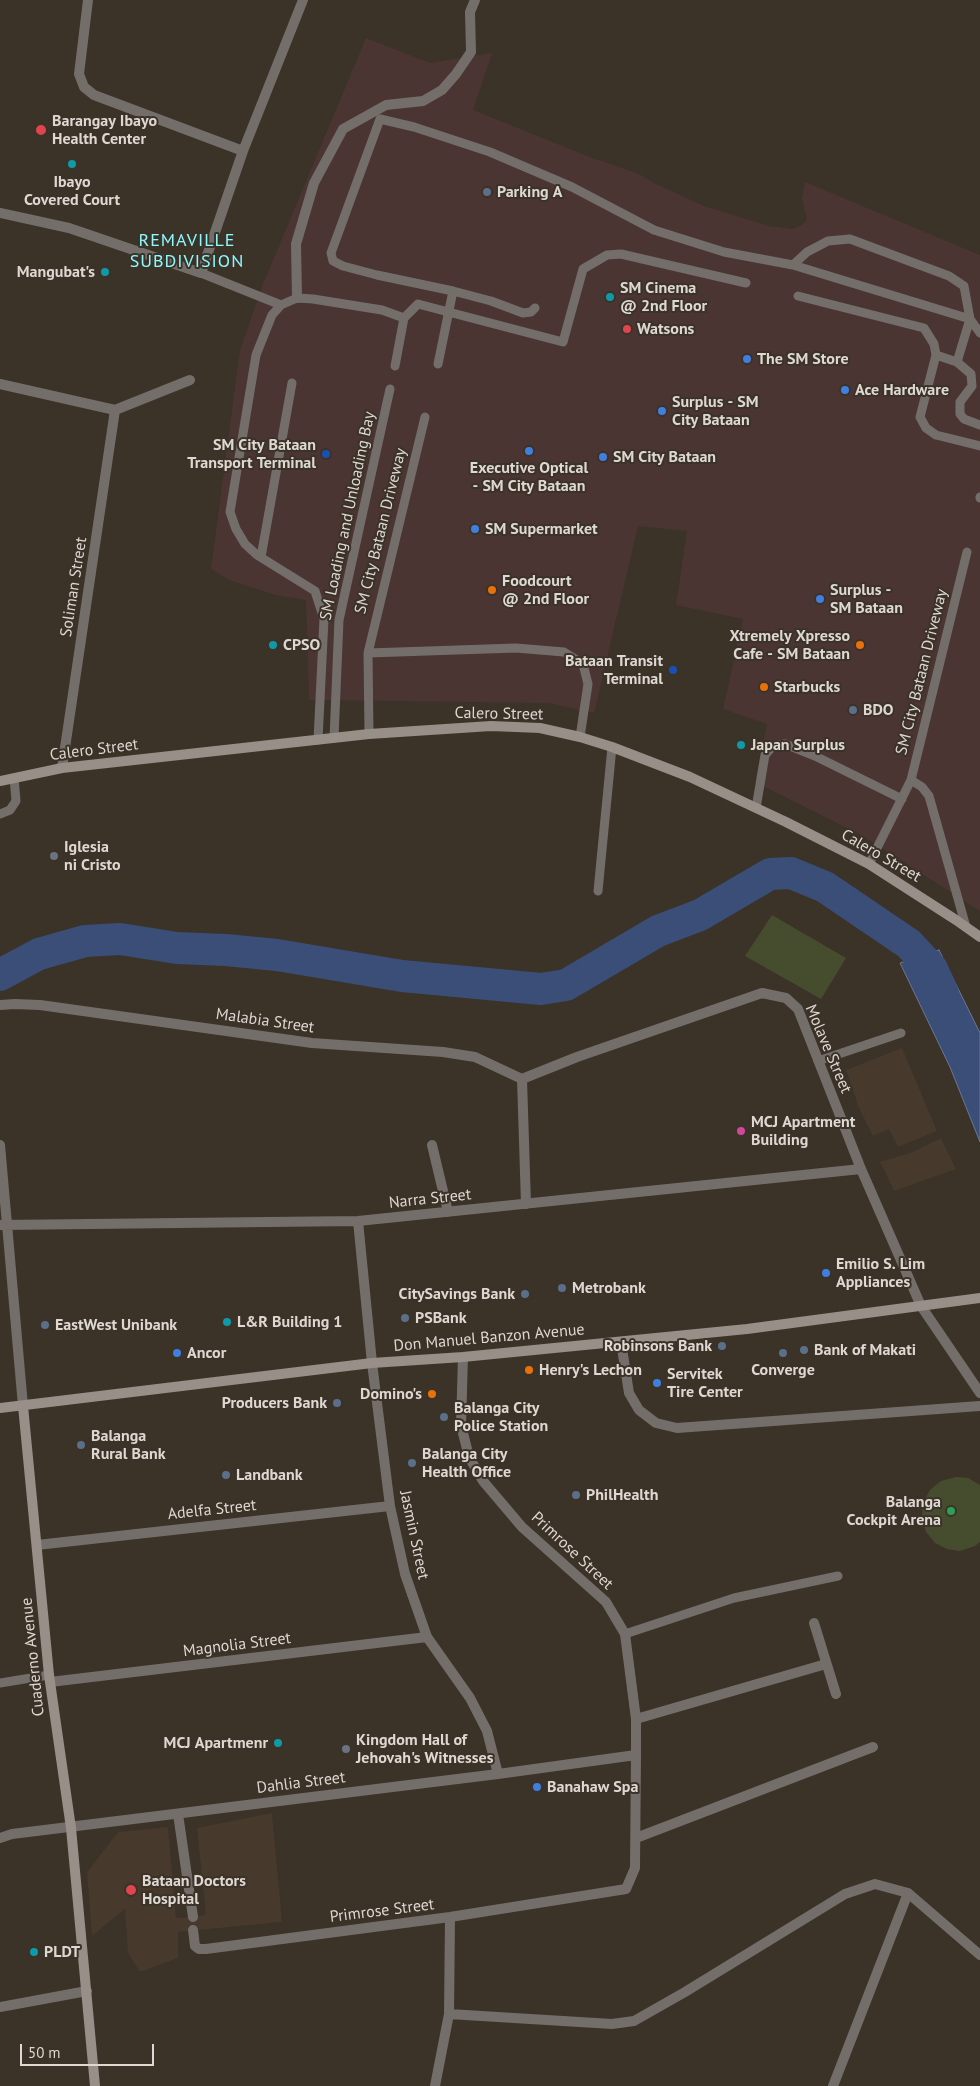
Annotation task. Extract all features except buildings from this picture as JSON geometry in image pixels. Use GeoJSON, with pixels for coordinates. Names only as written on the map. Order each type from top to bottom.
{"type":"FeatureCollection","features":[{"type":"Feature","properties":{"kind":"main road","name":"Calero Street"},"geometry":{"type":"LineString","coordinates":[[0,781],[62,768],[369,734],[491,726],[540,728],[580,737],[612,747],[690,777],[756,808],[869,864],[980,937]]}},
{"type":"Feature","properties":{"kind":"main road","name":"Don Manuel Banzon Avenue"},"geometry":{"type":"LineString","coordinates":[[0,1408],[372,1363],[464,1357],[748,1329],[980,1298]]}},
{"type":"Feature","properties":{"kind":"main road","name":"Cuaderno Avenue"},"geometry":{"type":"LineString","coordinates":[[23,1406],[49,1678],[72,1828],[95,2086]]}},
{"type":"Feature","properties":{"kind":"street"},"geometry":{"type":"LineString","coordinates":[[88,0],[79,74],[84,87],[94,95],[243,151]]}},
{"type":"Feature","properties":{"kind":"street"},"geometry":{"type":"LineString","coordinates":[[0,213],[69,228],[201,273],[243,151],[303,0]]}},
{"type":"Feature","properties":{"kind":"street"},"geometry":{"type":"LineString","coordinates":[[297,298],[296,244],[314,183],[343,129],[386,105],[423,101],[442,90],[471,52],[470,12],[475,0]]}},
{"type":"Feature","properties":{"kind":"street"},"geometry":{"type":"LineString","coordinates":[[0,384],[115,410],[190,380]]}},
{"type":"Feature","properties":{"kind":"street","name":"Soliman Street"},"geometry":{"type":"LineString","coordinates":[[62,768],[115,410]]}},
{"type":"Feature","properties":{"kind":"street","name":"Molave Street"},"geometry":{"type":"LineString","coordinates":[[522,1079],[577,1057],[762,993],[786,998],[798,1010],[861,1169],[921,1306],[980,1393]]}},
{"type":"Feature","properties":{"kind":"street","name":"Malabia Street"},"geometry":{"type":"LineString","coordinates":[[0,1005],[40,1005],[312,1043],[475,1056],[522,1079]]}},
{"type":"Feature","properties":{"kind":"street"},"geometry":{"type":"LineString","coordinates":[[522,1079],[526,1204]]}},
{"type":"Feature","properties":{"kind":"street","name":"Cuaderno Avenue"},"geometry":{"type":"LineString","coordinates":[[0,1145],[3,1225],[23,1406]]}},
{"type":"Feature","properties":{"kind":"street"},"geometry":{"type":"LineString","coordinates":[[432,1145],[448,1212]]}},
{"type":"Feature","properties":{"kind":"street","name":"Narra Street"},"geometry":{"type":"LineString","coordinates":[[3,1225],[358,1221],[861,1169]]}},
{"type":"Feature","properties":{"kind":"street","name":"Jasmin Street"},"geometry":{"type":"LineString","coordinates":[[358,1221],[372,1363],[390,1506],[405,1574],[427,1637],[470,1698],[487,1731],[498,1774]]}},
{"type":"Feature","properties":{"kind":"street"},"geometry":{"type":"LineString","coordinates":[[621,1342],[629,1393],[639,1410],[656,1423],[677,1428],[980,1406]]}},
{"type":"Feature","properties":{"kind":"street","name":"Primrose Street"},"geometry":{"type":"LineString","coordinates":[[193,1930],[195,1946],[199,1949],[206,1949],[450,1917],[626,1889],[635,1868],[636,1719],[625,1634],[606,1602],[522,1527],[483,1481],[469,1458],[461,1425],[464,1357]]}},
{"type":"Feature","properties":{"kind":"street","name":"Adelfa Street"},"geometry":{"type":"LineString","coordinates":[[37,1545],[390,1506]]}},
{"type":"Feature","properties":{"kind":"street"},"geometry":{"type":"LineString","coordinates":[[814,1623],[836,1694]]}},
{"type":"Feature","properties":{"kind":"street","name":"Magnolia Street"},"geometry":{"type":"LineString","coordinates":[[49,1678],[427,1637]]}},
{"type":"Feature","properties":{"kind":"street"},"geometry":{"type":"LineString","coordinates":[[636,1719],[826,1664]]}},
{"type":"Feature","properties":{"kind":"street"},"geometry":{"type":"LineString","coordinates":[[636,1838],[873,1747]]}},
{"type":"Feature","properties":{"kind":"street","name":"Dahlia Street"},"geometry":{"type":"LineString","coordinates":[[0,1838],[12,1834],[72,1828],[636,1755]]}},
{"type":"Feature","properties":{"kind":"street"},"geometry":{"type":"LineString","coordinates":[[178,1814],[193,1917]]}},
{"type":"Feature","properties":{"kind":"street"},"geometry":{"type":"LineString","coordinates":[[450,2014],[612,2024],[634,2021],[845,1894],[875,1884],[908,1893],[980,1955]]}},
{"type":"Feature","properties":{"kind":"street"},"geometry":{"type":"LineString","coordinates":[[833,2086],[908,1893]]}},
{"type":"Feature","properties":{"kind":"street"},"geometry":{"type":"LineString","coordinates":[[435,2086],[450,2014],[450,1917]]}},
{"type":"Feature","properties":{"kind":"street"},"geometry":{"type":"LineString","coordinates":[[0,2007],[87,1990]]}},
{"type":"Feature","properties":{"kind":"lane"},"geometry":{"type":"LineString","coordinates":[[535,308],[531,312],[523,312],[491,301],[377,275],[343,266],[332,261],[331,253],[380,119],[414,127],[490,152],[572,187],[654,230],[724,252],[792,265],[970,318]]}},
{"type":"Feature","properties":{"kind":"lane"},"geometry":{"type":"LineString","coordinates":[[792,265],[807,252],[828,241],[850,239],[949,276],[964,286],[970,318],[980,333]]}},
{"type":"Feature","properties":{"kind":"lane"},"geometry":{"type":"LineString","coordinates":[[395,366],[404,318],[418,304],[563,342],[583,269],[606,255],[621,254],[746,283]]}},
{"type":"Feature","properties":{"kind":"lane"},"geometry":{"type":"LineString","coordinates":[[201,273],[281,305],[297,298],[313,299],[382,310],[404,318]]}},
{"type":"Feature","properties":{"kind":"lane"},"geometry":{"type":"LineString","coordinates":[[438,364],[453,291]]}},
{"type":"Feature","properties":{"kind":"lane"},"geometry":{"type":"LineString","coordinates":[[798,296],[924,328],[934,344],[936,355],[920,417],[926,428],[936,434],[980,446]]}},
{"type":"Feature","properties":{"kind":"lane","name":"SM Loading and Unloading Bay"},"geometry":{"type":"LineString","coordinates":[[281,305],[272,315],[256,355],[230,512],[236,529],[245,544],[261,557],[315,591],[324,619],[318,740]]}},
{"type":"Feature","properties":{"kind":"lane"},"geometry":{"type":"LineString","coordinates":[[957,362],[970,318]]}},
{"type":"Feature","properties":{"kind":"lane"},"geometry":{"type":"LineString","coordinates":[[936,355],[957,362],[971,374],[972,386],[960,402],[960,414],[964,419],[980,425]]}},
{"type":"Feature","properties":{"kind":"lane"},"geometry":{"type":"LineString","coordinates":[[261,557],[292,383]]}},
{"type":"Feature","properties":{"kind":"lane","name":"SM Loading and Unloading Bay"},"geometry":{"type":"LineString","coordinates":[[334,738],[339,620],[390,390]]}},
{"type":"Feature","properties":{"kind":"lane","name":"SM City Bataan Driveway"},"geometry":{"type":"LineString","coordinates":[[369,734],[368,652],[425,417]]}},
{"type":"Feature","properties":{"kind":"lane","name":"SM City Bataan Driveway"},"geometry":{"type":"LineString","coordinates":[[869,864],[912,780],[967,552]]}},
{"type":"Feature","properties":{"kind":"lane"},"geometry":{"type":"LineString","coordinates":[[368,652],[516,648],[564,652],[583,664],[588,684],[580,737]]}},
{"type":"Feature","properties":{"kind":"lane"},"geometry":{"type":"LineString","coordinates":[[756,808],[765,755],[772,747],[785,744],[816,756],[902,799]]}},
{"type":"Feature","properties":{"kind":"lane"},"geometry":{"type":"LineString","coordinates":[[598,891],[612,747]]}},
{"type":"Feature","properties":{"kind":"lane"},"geometry":{"type":"LineString","coordinates":[[0,814],[10,810],[16,801],[14,778]]}},
{"type":"Feature","properties":{"kind":"lane"},"geometry":{"type":"LineString","coordinates":[[912,780],[922,787],[929,796],[966,927]]}},
{"type":"Feature","properties":{"kind":"lane"},"geometry":{"type":"LineString","coordinates":[[818,1062],[901,1033]]}},
{"type":"Feature","properties":{"kind":"lane"},"geometry":{"type":"LineString","coordinates":[[625,1634],[734,1598],[838,1576]]}},
{"type":"Feature","properties":{"kind":"lane"},"geometry":{"type":"LineString","coordinates":[[0,1684],[49,1678]]}},
{"type":"Feature","properties":{"kind":"shaded area","name":"SM City Bataan"},"geometry":{"type":"Polygon","coordinates":[[[366,38],[430,63],[492,53],[473,110],[587,156],[639,174],[704,206],[769,226],[793,229],[803,224],[807,219],[802,199],[805,182],[980,255],[980,911],[861,835],[755,782],[767,724],[723,709],[743,619],[676,605],[687,531],[638,526],[594,713],[548,703],[309,700],[306,600],[275,595],[229,580],[211,569],[240,350],[263,284],[366,38]]]}},
{"type":"Feature","properties":{"kind":"shaded area"},"geometry":{"type":"Polygon","coordinates":[[[902,1048],[937,1131],[898,1147],[889,1129],[873,1136],[859,1108],[846,1070],[902,1048]]]}},
{"type":"Feature","properties":{"kind":"shaded area"},"geometry":{"type":"Polygon","coordinates":[[[941,1138],[956,1169],[894,1191],[880,1162],[913,1152],[941,1138]]]}},
{"type":"Feature","properties":{"kind":"shaded area","name":"Bataan Doctors Hospital"},"geometry":{"type":"Polygon","coordinates":[[[272,1813],[282,1922],[178,1932],[178,1958],[140,1972],[128,1953],[125,1909],[92,1936],[87,1872],[118,1832],[168,1827],[176,1918],[193,1917],[206,1915],[197,1828],[272,1813]]]}},
{"type":"Feature","properties":{"kind":"green space"},"geometry":{"type":"Polygon","coordinates":[[[772,915],[846,958],[821,999],[745,956],[772,915]]]}},
{"type":"Feature","properties":{"kind":"green space","name":"Balanga Cockpit Arena"},"geometry":{"type":"Polygon","coordinates":[[[956,1477],[968,1478],[980,1485],[980,1542],[975,1546],[960,1551],[947,1549],[935,1543],[926,1532],[922,1518],[923,1503],[930,1490],[941,1481],[956,1477]]]}},
{"type":"Feature","properties":{"kind":"water"},"geometry":{"type":"Polygon","coordinates":[[[939,950],[980,1033],[980,1142],[950,1067],[900,963],[939,950]]]}},
{"type":"Feature","properties":{"kind":"waterway"},"geometry":{"type":"LineString","coordinates":[[0,975],[39,954],[85,941],[120,939],[177,948],[277,955],[402,976],[541,989],[566,985],[658,931],[700,915],[770,874],[791,873],[825,887],[909,944],[932,969],[943,994]]}},
{"type":"Feature","properties":{"kind":"place","name":"Barangay Ibayo Health Center"},"geometry":{"type":"Point","coordinates":[41,130]}},
{"type":"Feature","properties":{"kind":"place","name":"Ibayo Covered Court"},"geometry":{"type":"Point","coordinates":[72,164]}},
{"type":"Feature","properties":{"kind":"place","name":"Parking A"},"geometry":{"type":"Point","coordinates":[487,192]}},
{"type":"Feature","properties":{"kind":"place","name":"Mangubat's"},"geometry":{"type":"Point","coordinates":[105,272]}},
{"type":"Feature","properties":{"kind":"place","name":"SM Cinema @ 2nd Floor"},"geometry":{"type":"Point","coordinates":[610,297]}},
{"type":"Feature","properties":{"kind":"place","name":"Watsons"},"geometry":{"type":"Point","coordinates":[627,329]}},
{"type":"Feature","properties":{"kind":"place","name":"The SM Store"},"geometry":{"type":"Point","coordinates":[747,359]}},
{"type":"Feature","properties":{"kind":"place","name":"Ace Hardware"},"geometry":{"type":"Point","coordinates":[845,390]}},
{"type":"Feature","properties":{"kind":"place","name":"Surplus - SM City Bataan"},"geometry":{"type":"Point","coordinates":[662,411]}},
{"type":"Feature","properties":{"kind":"place","name":"Executive Optical - SM City Bataan"},"geometry":{"type":"Point","coordinates":[529,451]}},
{"type":"Feature","properties":{"kind":"place","name":"SM City Bataan Transport Terminal"},"geometry":{"type":"Point","coordinates":[326,454]}},
{"type":"Feature","properties":{"kind":"place","name":"SM City Bataan"},"geometry":{"type":"Point","coordinates":[603,457]}},
{"type":"Feature","properties":{"kind":"place","name":"SM Supermarket"},"geometry":{"type":"Point","coordinates":[475,529]}},
{"type":"Feature","properties":{"kind":"place","name":"Foodcourt @ 2nd Floor"},"geometry":{"type":"Point","coordinates":[492,590]}},
{"type":"Feature","properties":{"kind":"place","name":"Surplus - SM Bataan"},"geometry":{"type":"Point","coordinates":[820,599]}},
{"type":"Feature","properties":{"kind":"place","name":"CPSO"},"geometry":{"type":"Point","coordinates":[273,645]}},
{"type":"Feature","properties":{"kind":"place","name":"Xtremely Xpresso Cafe - SM Bataan"},"geometry":{"type":"Point","coordinates":[860,645]}},
{"type":"Feature","properties":{"kind":"place","name":"Bataan Transit Terminal"},"geometry":{"type":"Point","coordinates":[673,670]}},
{"type":"Feature","properties":{"kind":"place","name":"Starbucks"},"geometry":{"type":"Point","coordinates":[764,687]}},
{"type":"Feature","properties":{"kind":"place","name":"BDO"},"geometry":{"type":"Point","coordinates":[853,710]}},
{"type":"Feature","properties":{"kind":"place","name":"Japan Surplus"},"geometry":{"type":"Point","coordinates":[741,745]}},
{"type":"Feature","properties":{"kind":"place","name":"Iglesia ni Cristo"},"geometry":{"type":"Point","coordinates":[54,856]}},
{"type":"Feature","properties":{"kind":"place","name":"MCJ Apartment Building"},"geometry":{"type":"Point","coordinates":[741,1131]}},
{"type":"Feature","properties":{"kind":"place","name":"Emilio S. Lim Appliances"},"geometry":{"type":"Point","coordinates":[826,1273]}},
{"type":"Feature","properties":{"kind":"place","name":"Metrobank"},"geometry":{"type":"Point","coordinates":[562,1288]}},
{"type":"Feature","properties":{"kind":"place","name":"CitySavings Bank"},"geometry":{"type":"Point","coordinates":[525,1294]}},
{"type":"Feature","properties":{"kind":"place","name":"PSBank"},"geometry":{"type":"Point","coordinates":[405,1318]}},
{"type":"Feature","properties":{"kind":"place","name":"L&R Building 1"},"geometry":{"type":"Point","coordinates":[227,1322]}},
{"type":"Feature","properties":{"kind":"place","name":"EastWest Unibank"},"geometry":{"type":"Point","coordinates":[45,1325]}},
{"type":"Feature","properties":{"kind":"place","name":"Robinsons Bank"},"geometry":{"type":"Point","coordinates":[722,1346]}},
{"type":"Feature","properties":{"kind":"place","name":"Bank of Makati"},"geometry":{"type":"Point","coordinates":[804,1350]}},
{"type":"Feature","properties":{"kind":"place","name":"Ancor"},"geometry":{"type":"Point","coordinates":[177,1353]}},
{"type":"Feature","properties":{"kind":"place","name":"Converge"},"geometry":{"type":"Point","coordinates":[783,1353]}},
{"type":"Feature","properties":{"kind":"place","name":"Henry's Lechon"},"geometry":{"type":"Point","coordinates":[529,1370]}},
{"type":"Feature","properties":{"kind":"place","name":"Servitek Tire Center"},"geometry":{"type":"Point","coordinates":[657,1383]}},
{"type":"Feature","properties":{"kind":"place","name":"Domino's"},"geometry":{"type":"Point","coordinates":[432,1394]}},
{"type":"Feature","properties":{"kind":"place","name":"Producers Bank"},"geometry":{"type":"Point","coordinates":[337,1403]}},
{"type":"Feature","properties":{"kind":"place","name":"Balanga City Police Station"},"geometry":{"type":"Point","coordinates":[444,1417]}},
{"type":"Feature","properties":{"kind":"place","name":"Balanga Rural Bank"},"geometry":{"type":"Point","coordinates":[81,1445]}},
{"type":"Feature","properties":{"kind":"place","name":"Balanga City Health Office"},"geometry":{"type":"Point","coordinates":[412,1463]}},
{"type":"Feature","properties":{"kind":"place","name":"Landbank"},"geometry":{"type":"Point","coordinates":[226,1475]}},
{"type":"Feature","properties":{"kind":"place","name":"PhilHealth"},"geometry":{"type":"Point","coordinates":[576,1495]}},
{"type":"Feature","properties":{"kind":"place","name":"Balanga Cockpit Arena"},"geometry":{"type":"Point","coordinates":[951,1511]}},
{"type":"Feature","properties":{"kind":"place","name":"MCJ Apartmenr"},"geometry":{"type":"Point","coordinates":[278,1743]}},
{"type":"Feature","properties":{"kind":"place","name":"Kingdom Hall of Jehovah's Witnesses"},"geometry":{"type":"Point","coordinates":[346,1749]}},
{"type":"Feature","properties":{"kind":"place","name":"Banahaw Spa"},"geometry":{"type":"Point","coordinates":[537,1787]}},
{"type":"Feature","properties":{"kind":"place","name":"Bataan Doctors Hospital"},"geometry":{"type":"Point","coordinates":[131,1890]}},
{"type":"Feature","properties":{"kind":"place","name":"PLDT"},"geometry":{"type":"Point","coordinates":[34,1952]}},
{"type":"Feature","properties":{"kind":"district","name":"REMAVILLE SUBDIVISION"},"geometry":{"type":"Point","coordinates":[187,251]}}]}
